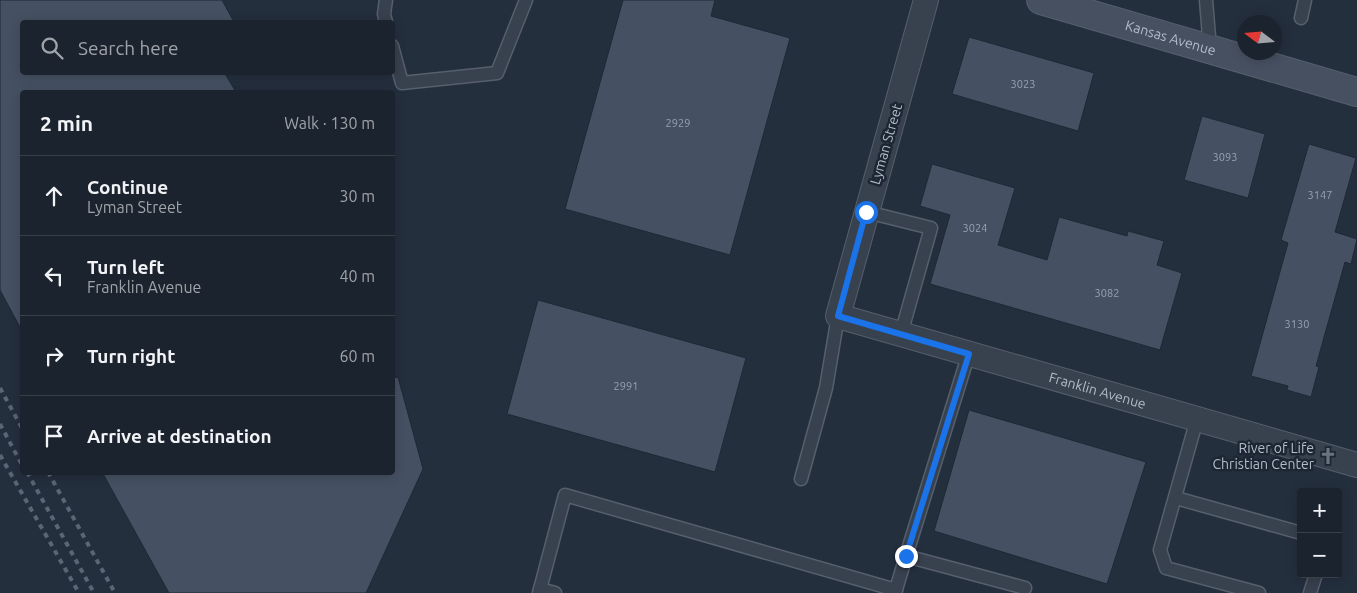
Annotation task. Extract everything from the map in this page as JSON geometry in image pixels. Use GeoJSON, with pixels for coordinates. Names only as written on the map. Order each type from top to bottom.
{"type":"FeatureCollection","features":[{"type":"Feature","properties":{"kind":"street","name":"Lyman Street"},"geometry":{"type":"LineString","coordinates":[[838,316],[926,0]]}},
{"type":"Feature","properties":{"kind":"street","name":"Kansas Avenue"},"geometry":{"type":"LineString","coordinates":[[1041,0],[1357,92]]}},
{"type":"Feature","properties":{"kind":"street","name":"Franklin Avenue"},"geometry":{"type":"LineString","coordinates":[[838,316],[1357,465]]}},
{"type":"Feature","properties":{"kind":"lane"},"geometry":{"type":"LineString","coordinates":[[386,0],[384,14],[386,20]]}},
{"type":"Feature","properties":{"kind":"lane"},"geometry":{"type":"LineString","coordinates":[[395,57],[402,83],[497,73],[526,0]]}},
{"type":"Feature","properties":{"kind":"lane"},"geometry":{"type":"LineString","coordinates":[[1206,0],[1210,49]]}},
{"type":"Feature","properties":{"kind":"lane"},"geometry":{"type":"LineString","coordinates":[[1301,18],[1305,0]]}},
{"type":"Feature","properties":{"kind":"lane"},"geometry":{"type":"LineString","coordinates":[[866,212],[931,228],[900,334]]}},
{"type":"Feature","properties":{"kind":"lane"},"geometry":{"type":"LineString","coordinates":[[801,479],[826,388],[838,316]]}},
{"type":"Feature","properties":{"kind":"lane"},"geometry":{"type":"LineString","coordinates":[[555,593],[539,591],[565,495],[896,592],[969,354]]}},
{"type":"Feature","properties":{"kind":"lane"},"geometry":{"type":"LineString","coordinates":[[1197,419],[1160,550],[1166,568],[1259,593]]}},
{"type":"Feature","properties":{"kind":"lane"},"geometry":{"type":"LineString","coordinates":[[1176,498],[1297,532]]}},
{"type":"Feature","properties":{"kind":"lane"},"geometry":{"type":"LineString","coordinates":[[906,556],[1025,588]]}},
{"type":"Feature","properties":{"kind":"lane"},"geometry":{"type":"LineString","coordinates":[[1310,593],[1315,578]]}},
{"type":"Feature","properties":{"kind":"building"},"geometry":{"type":"Polygon","coordinates":[[[0,0],[222,0],[233,20],[20,20],[20,75],[226,75],[235,90],[20,90],[20,327],[0,290],[0,0]]]}},
{"type":"Feature","properties":{"kind":"building"},"geometry":{"type":"Polygon","coordinates":[[[623,0],[715,0],[711,16],[790,38],[730,255],[565,209],[623,0]]]}},
{"type":"Feature","properties":{"kind":"building"},"geometry":{"type":"Polygon","coordinates":[[[969,37],[1094,73],[1078,131],[952,94],[969,37]]]}},
{"type":"Feature","properties":{"kind":"building"},"geometry":{"type":"Polygon","coordinates":[[[1202,116],[1265,134],[1248,198],[1184,180],[1202,116]]]}},
{"type":"Feature","properties":{"kind":"building"},"geometry":{"type":"Polygon","coordinates":[[[1309,144],[1356,158],[1335,232],[1357,239],[1351,264],[1345,262],[1316,366],[1319,367],[1311,397],[1287,390],[1288,386],[1251,376],[1288,243],[1281,240],[1309,144]]]}},
{"type":"Feature","properties":{"kind":"building"},"geometry":{"type":"Polygon","coordinates":[[[932,164],[1015,188],[998,245],[1047,260],[1059,217],[1127,236],[1128,231],[1164,241],[1157,265],[1182,273],[1160,350],[930,284],[950,215],[920,206],[932,164]]]}},
{"type":"Feature","properties":{"kind":"building"},"geometry":{"type":"Polygon","coordinates":[[[538,300],[746,358],[715,472],[507,414],[538,300]]]}},
{"type":"Feature","properties":{"kind":"building"},"geometry":{"type":"Polygon","coordinates":[[[398,377],[423,469],[366,593],[169,593],[104,475],[395,475],[395,378],[398,377]]]}},
{"type":"Feature","properties":{"kind":"building"},"geometry":{"type":"Polygon","coordinates":[[[969,410],[1146,462],[1107,584],[934,531],[969,410]]]}},
{"type":"Feature","properties":{"kind":"railway"},"geometry":{"type":"LineString","coordinates":[[0,388],[20,424]]}},
{"type":"Feature","properties":{"kind":"railway"},"geometry":{"type":"LineString","coordinates":[[0,424],[20,461]]}},
{"type":"Feature","properties":{"kind":"railway"},"geometry":{"type":"LineString","coordinates":[[0,455],[79,593]]}},
{"type":"Feature","properties":{"kind":"railway"},"geometry":{"type":"LineString","coordinates":[[29,475],[94,593]]}},
{"type":"Feature","properties":{"kind":"railway"},"geometry":{"type":"LineString","coordinates":[[50,475],[115,593]]}},
{"type":"Feature","properties":{"kind":"place","name":"River of Life Christian Center"},"geometry":{"type":"Point","coordinates":[1328,456]}},
{"type":"Feature","properties":{"kind":"route"},"geometry":{"type":"LineString","coordinates":[[866,212],[838,316],[969,354],[906,556]]}}]}
